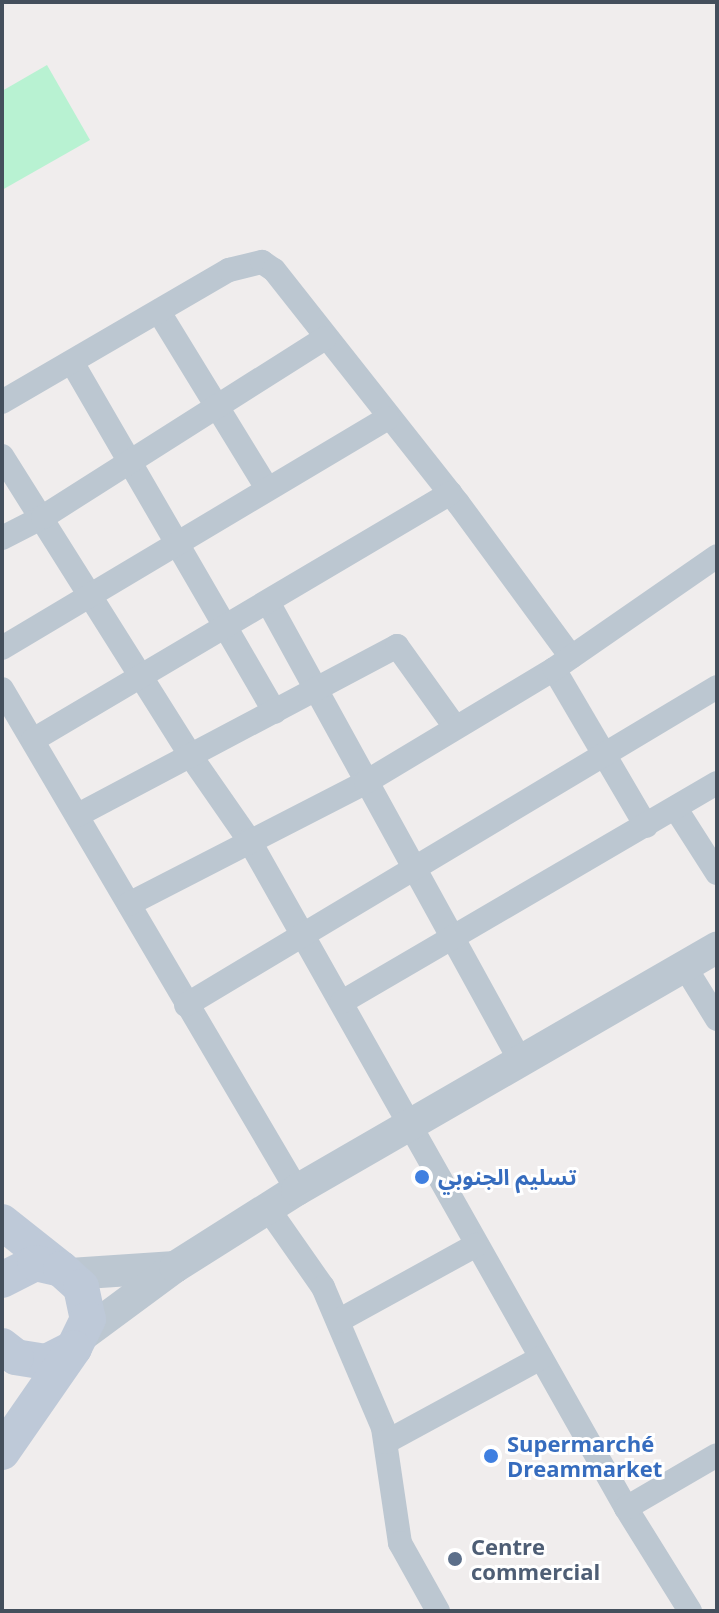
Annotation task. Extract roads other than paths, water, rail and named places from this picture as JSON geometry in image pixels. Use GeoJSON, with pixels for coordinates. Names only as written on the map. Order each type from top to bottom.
{"type":"FeatureCollection","features":[{"type":"Feature","properties":{"kind":"main road"},"geometry":{"type":"LineString","coordinates":[[2,1222],[65,1271],[87,1302],[79,1341],[2,1452]]}},
{"type":"Feature","properties":{"kind":"main road"},"geometry":{"type":"LineString","coordinates":[[2,1280],[35,1263],[65,1271]]}},
{"type":"Feature","properties":{"kind":"main road"},"geometry":{"type":"LineString","coordinates":[[2,1346],[31,1362],[46,1362],[79,1341]]}},
{"type":"Feature","properties":{"kind":"street"},"geometry":{"type":"LineString","coordinates":[[2,402],[73,364],[229,270],[262,262],[274,270],[450,493],[563,663],[605,755],[646,826]]}},
{"type":"Feature","properties":{"kind":"street"},"geometry":{"type":"LineString","coordinates":[[159,312],[267,488]]}},
{"type":"Feature","properties":{"kind":"street"},"geometry":{"type":"LineString","coordinates":[[2,538],[43,517],[132,462],[325,338]]}},
{"type":"Feature","properties":{"kind":"street"},"geometry":{"type":"LineString","coordinates":[[73,364],[178,540],[275,712]]}},
{"type":"Feature","properties":{"kind":"street"},"geometry":{"type":"LineString","coordinates":[[2,648],[178,540],[388,418]]}},
{"type":"Feature","properties":{"kind":"street"},"geometry":{"type":"LineString","coordinates":[[2,456],[91,592],[192,758],[249,840],[626,1508],[690,1611]]}},
{"type":"Feature","properties":{"kind":"street"},"geometry":{"type":"LineString","coordinates":[[33,740],[142,680],[450,493]]}},
{"type":"Feature","properties":{"kind":"street"},"geometry":{"type":"LineString","coordinates":[[129,904],[366,782],[563,663],[717,556]]}},
{"type":"Feature","properties":{"kind":"street"},"geometry":{"type":"LineString","coordinates":[[268,602],[314,692],[411,866],[454,934],[521,1062]]}},
{"type":"Feature","properties":{"kind":"street"},"geometry":{"type":"LineString","coordinates":[[78,815],[192,758],[397,646],[455,727]]}},
{"type":"Feature","properties":{"kind":"street"},"geometry":{"type":"LineString","coordinates":[[186,1005],[411,866],[717,687]]}},
{"type":"Feature","properties":{"kind":"street"},"geometry":{"type":"LineString","coordinates":[[2,689],[297,1190]]}},
{"type":"Feature","properties":{"kind":"street"},"geometry":{"type":"LineString","coordinates":[[342,1002],[717,783]]}},
{"type":"Feature","properties":{"kind":"street"},"geometry":{"type":"LineString","coordinates":[[676,809],[717,873]]}},
{"type":"Feature","properties":{"kind":"street"},"geometry":{"type":"LineString","coordinates":[[79,1341],[175,1267],[297,1190],[717,948]]}},
{"type":"Feature","properties":{"kind":"street"},"geometry":{"type":"LineString","coordinates":[[685,967],[717,1019]]}},
{"type":"Feature","properties":{"kind":"street"},"geometry":{"type":"LineString","coordinates":[[269,1210],[315,1272],[338,1321],[386,1442],[400,1543],[438,1611]]}},
{"type":"Feature","properties":{"kind":"street"},"geometry":{"type":"LineString","coordinates":[[338,1321],[476,1245]]}},
{"type":"Feature","properties":{"kind":"street"},"geometry":{"type":"LineString","coordinates":[[65,1271],[175,1267]]}},
{"type":"Feature","properties":{"kind":"street"},"geometry":{"type":"LineString","coordinates":[[386,1442],[541,1358]]}},
{"type":"Feature","properties":{"kind":"street"},"geometry":{"type":"LineString","coordinates":[[626,1508],[717,1455]]}},
{"type":"Feature","properties":{"kind":"place","name":"تسليم الجنوبي"},"geometry":{"type":"Point","coordinates":[422,1177]}},
{"type":"Feature","properties":{"kind":"place","name":"Supermarché Dreammarket"},"geometry":{"type":"Point","coordinates":[491,1456]}},
{"type":"Feature","properties":{"kind":"place","name":"Centre commercial"},"geometry":{"type":"Point","coordinates":[455,1559]}}]}
